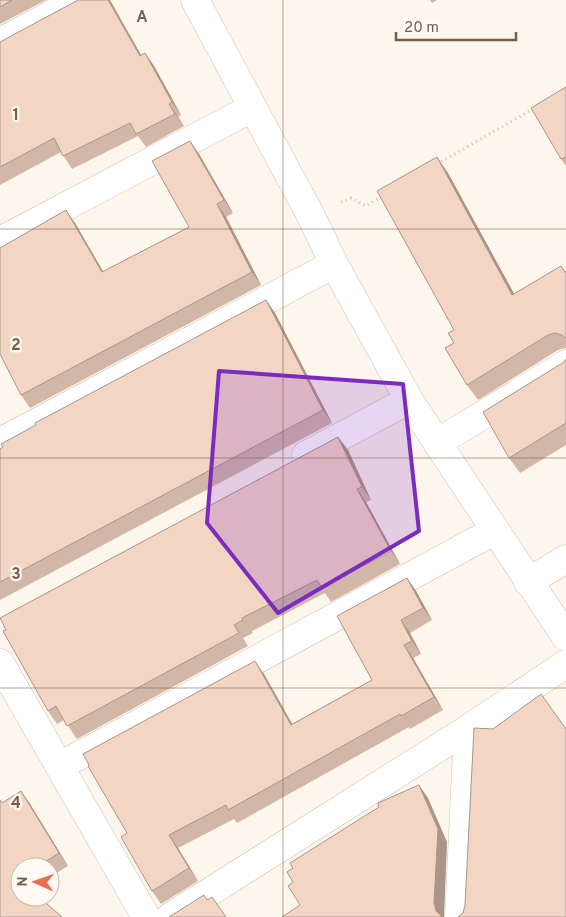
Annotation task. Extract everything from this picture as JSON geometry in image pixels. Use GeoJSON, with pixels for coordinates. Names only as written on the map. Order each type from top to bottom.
{"type":"FeatureCollection","features":[{"type":"Feature","properties":{"kind":"street"},"geometry":{"type":"LineString","coordinates":[[0,42],[78,0]]}},
{"type":"Feature","properties":{"kind":"street"},"geometry":{"type":"LineString","coordinates":[[195,0],[311,216],[334,264],[409,400],[566,637]]}},
{"type":"Feature","properties":{"kind":"street"},"geometry":{"type":"LineString","coordinates":[[0,241],[252,108]]}},
{"type":"Feature","properties":{"kind":"street"},"geometry":{"type":"LineString","coordinates":[[0,442],[334,264]]}},
{"type":"Feature","properties":{"kind":"street"},"geometry":{"type":"LineString","coordinates":[[437,443],[566,364]]}},
{"type":"Feature","properties":{"kind":"street"},"geometry":{"type":"LineString","coordinates":[[287,465],[409,400]]}},
{"type":"Feature","properties":{"kind":"street"},"geometry":{"type":"LineString","coordinates":[[60,766],[494,531]]}},
{"type":"Feature","properties":{"kind":"street"},"geometry":{"type":"LineString","coordinates":[[528,582],[566,558]]}},
{"type":"Feature","properties":{"kind":"street"},"geometry":{"type":"LineString","coordinates":[[170,917],[468,729],[566,664]]}},
{"type":"Feature","properties":{"kind":"street"},"geometry":{"type":"LineString","coordinates":[[1,667],[146,917]]}},
{"type":"Feature","properties":{"kind":"street"},"geometry":{"type":"LineString","coordinates":[[459,917],[468,729]]}},
{"type":"Feature","properties":{"kind":"path"},"geometry":{"type":"LineString","coordinates":[[432,167],[541,104]]}},
{"type":"Feature","properties":{"kind":"path"},"geometry":{"type":"LineString","coordinates":[[311,216],[350,198],[366,206],[391,192]]}},
{"type":"Feature","properties":{"kind":"highlighted area"},"geometry":{"type":"Polygon","coordinates":[[[219,371],[403,384],[419,531],[278,613],[207,523],[219,371]]]}},
{"type":"Feature","properties":{"kind":"building"},"geometry":{"type":"Polygon","coordinates":[[[0,0],[12,0],[0,7],[0,0]]]}},
{"type":"Feature","properties":{"kind":"building"},"geometry":{"type":"Polygon","coordinates":[[[78,0],[108,0],[140,56],[145,53],[172,102],[169,104],[175,114],[136,134],[130,123],[63,156],[54,138],[0,167],[0,42],[78,0]]]}},
{"type":"Feature","properties":{"kind":"building"},"geometry":{"type":"Polygon","coordinates":[[[566,87],[566,157],[561,159],[531,108],[566,87]]]}},
{"type":"Feature","properties":{"kind":"building"},"geometry":{"type":"Polygon","coordinates":[[[190,141],[224,200],[217,204],[252,272],[21,395],[0,354],[0,248],[66,210],[102,272],[189,227],[152,161],[190,141]]]}},
{"type":"Feature","properties":{"kind":"building"},"geometry":{"type":"Polygon","coordinates":[[[437,157],[512,295],[561,266],[566,273],[566,338],[555,333],[548,335],[467,385],[445,348],[454,343],[448,333],[454,330],[377,191],[437,157]]]}},
{"type":"Feature","properties":{"kind":"building"},"geometry":{"type":"Polygon","coordinates":[[[266,300],[323,410],[0,582],[0,449],[3,447],[1,444],[36,425],[35,423],[266,300]]]}},
{"type":"Feature","properties":{"kind":"building"},"geometry":{"type":"Polygon","coordinates":[[[566,359],[566,423],[509,458],[483,412],[566,359]]]}},
{"type":"Feature","properties":{"kind":"building"},"geometry":{"type":"Polygon","coordinates":[[[338,437],[362,487],[357,489],[391,551],[322,588],[317,580],[242,618],[243,620],[234,625],[239,633],[67,726],[56,706],[48,711],[3,631],[6,630],[0,618],[338,437]]]}},
{"type":"Feature","properties":{"kind":"building"},"geometry":{"type":"Polygon","coordinates":[[[407,578],[423,608],[401,620],[412,641],[404,645],[434,697],[228,810],[226,805],[169,835],[189,868],[152,891],[121,837],[127,833],[83,754],[255,661],[291,725],[372,680],[337,616],[407,578]]]}},
{"type":"Feature","properties":{"kind":"building"},"geometry":{"type":"Polygon","coordinates":[[[541,694],[566,729],[566,917],[458,917],[463,913],[465,905],[474,728],[493,729],[541,694]]]}},
{"type":"Feature","properties":{"kind":"building"},"geometry":{"type":"Polygon","coordinates":[[[419,785],[438,829],[434,903],[436,911],[442,917],[282,917],[300,905],[288,886],[293,882],[287,872],[293,868],[290,863],[379,807],[378,803],[419,785]]]}},
{"type":"Feature","properties":{"kind":"building"},"geometry":{"type":"Polygon","coordinates":[[[21,791],[59,853],[53,857],[10,857],[10,907],[50,907],[62,917],[0,917],[0,800],[2,803],[21,791]]]}},
{"type":"Feature","properties":{"kind":"building"},"geometry":{"type":"Polygon","coordinates":[[[204,895],[207,900],[212,897],[226,917],[169,917],[204,895]]]}}]}
